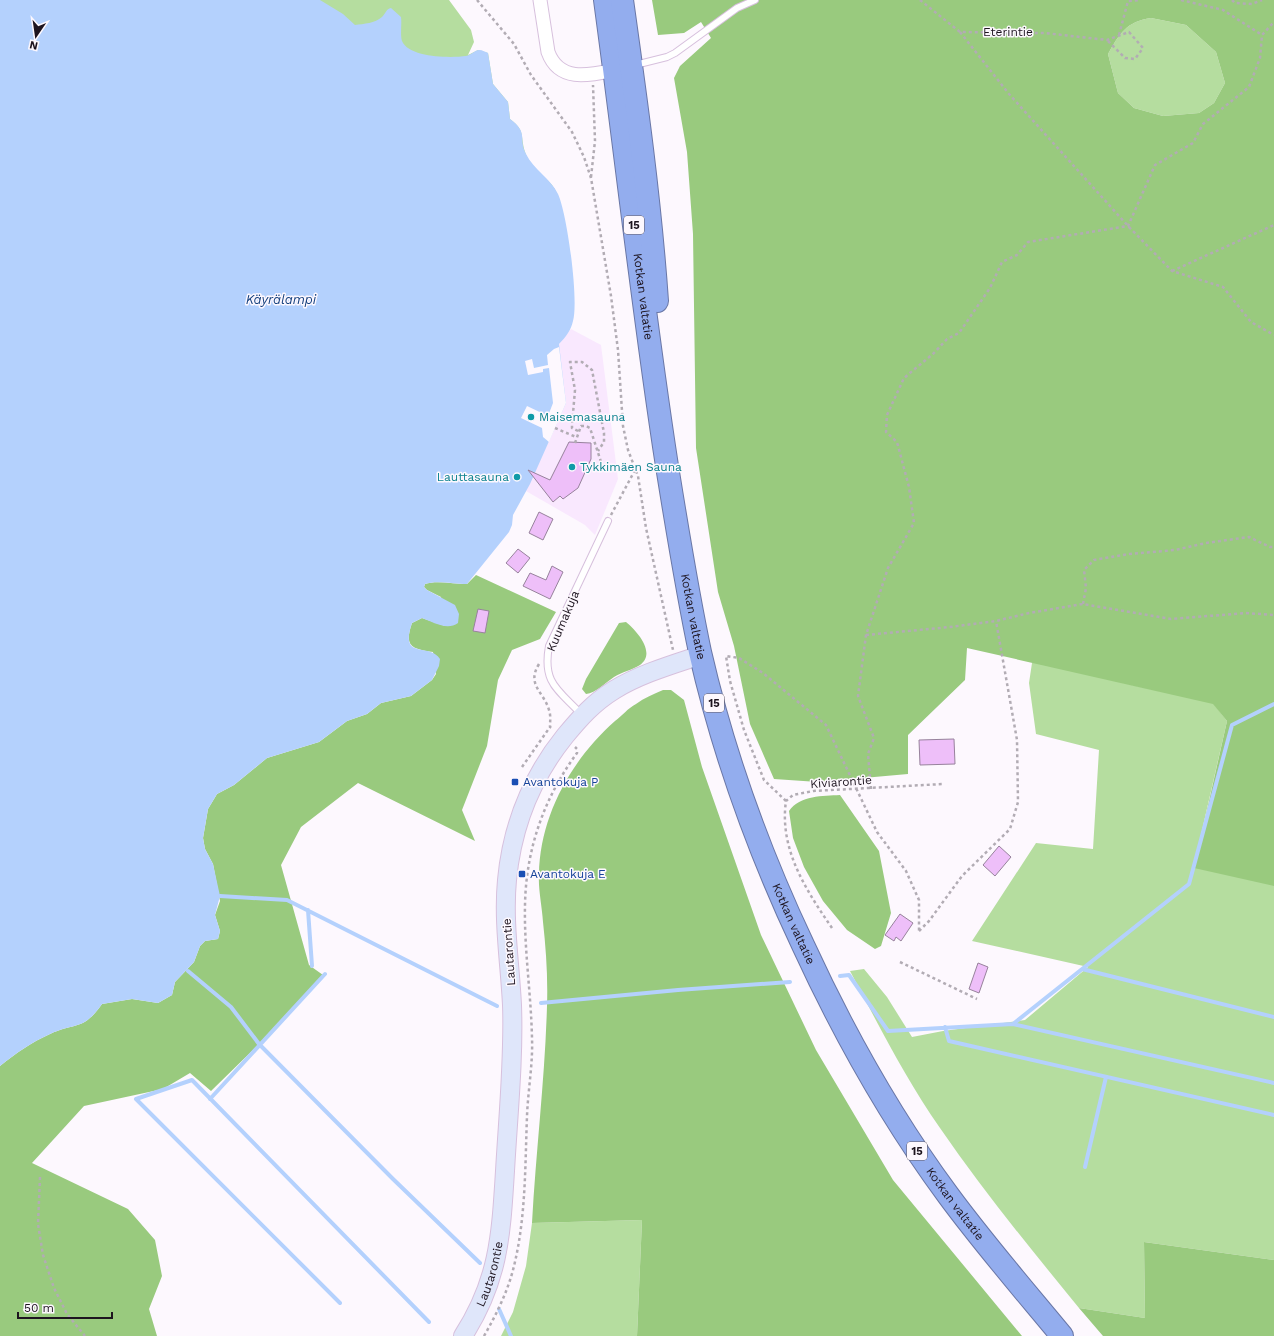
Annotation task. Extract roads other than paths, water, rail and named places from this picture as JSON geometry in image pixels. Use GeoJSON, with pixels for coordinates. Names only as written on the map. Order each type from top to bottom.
{"type":"FeatureCollection","features":[{"type":"Feature","properties":{"kind":"highway","name":"Kotkan valtatie"},"geometry":{"type":"LineString","coordinates":[[605,0],[623,68]]}},
{"type":"Feature","properties":{"kind":"highway","name":"Kotkan valtatie"},"geometry":{"type":"LineString","coordinates":[[622,0],[623,68],[646,326],[685,576],[701,654],[724,739],[764,856],[803,945],[832,1004],[892,1111],[918,1152],[953,1201],[1062,1336]]}},
{"type":"Feature","properties":{"kind":"street"},"geometry":{"type":"LineString","coordinates":[[540,0],[551,60],[560,70],[579,75],[623,68]]}},
{"type":"Feature","properties":{"kind":"street","name":"Lautarontie"},"geometry":{"type":"LineString","coordinates":[[463,1336],[481,1304],[489,1284],[501,1233],[512,1034],[512,1007],[506,902],[510,856],[522,811],[540,770],[552,752],[582,715],[596,702],[638,677],[701,654]]}},
{"type":"Feature","properties":{"kind":"lane"},"geometry":{"type":"LineString","coordinates":[[623,68],[667,57],[675,53],[737,8],[755,0]]}},
{"type":"Feature","properties":{"kind":"lane","name":"Kuumakuja"},"geometry":{"type":"LineString","coordinates":[[582,715],[560,693],[549,676],[546,666],[549,646],[608,521]]}},
{"type":"Feature","properties":{"kind":"water","name":"Käyrälampi"},"geometry":{"type":"Polygon","coordinates":[[[0,0],[320,0],[343,14],[355,25],[376,21],[391,8],[401,17],[402,41],[406,47],[421,54],[451,57],[470,55],[479,50],[488,53],[493,84],[508,102],[510,119],[516,124],[521,132],[526,154],[533,165],[555,188],[558,194],[565,219],[571,257],[574,310],[572,324],[568,333],[559,344],[566,403],[530,484],[513,515],[512,525],[509,532],[467,584],[440,582],[425,584],[424,587],[427,590],[455,605],[459,614],[458,623],[449,626],[440,625],[422,618],[412,623],[409,642],[412,647],[435,654],[440,659],[439,666],[432,680],[411,696],[381,703],[367,714],[347,721],[319,742],[267,758],[234,785],[217,794],[208,809],[203,838],[205,849],[213,864],[220,896],[215,915],[220,931],[218,939],[205,941],[200,946],[194,962],[175,982],[172,995],[158,1003],[132,999],[102,1004],[90,1018],[84,1022],[43,1037],[24,1048],[0,1066],[0,0]]]}},
{"type":"Feature","properties":{"kind":"waterway"},"geometry":{"type":"LineString","coordinates":[[1013,1024],[1189,884],[1232,725],[1274,704]]}},
{"type":"Feature","properties":{"kind":"waterway"},"geometry":{"type":"LineString","coordinates":[[220,896],[287,900],[497,1006]]}},
{"type":"Feature","properties":{"kind":"waterway"},"geometry":{"type":"LineString","coordinates":[[308,910],[312,966]]}},
{"type":"Feature","properties":{"kind":"waterway"},"geometry":{"type":"LineString","coordinates":[[1082,969],[1274,1017]]}},
{"type":"Feature","properties":{"kind":"waterway"},"geometry":{"type":"LineString","coordinates":[[188,971],[231,1007],[259,1044],[393,1179],[480,1263]]}},
{"type":"Feature","properties":{"kind":"waterway"},"geometry":{"type":"LineString","coordinates":[[210,1099],[325,974]]}},
{"type":"Feature","properties":{"kind":"waterway"},"geometry":{"type":"LineString","coordinates":[[840,976],[849,975],[888,1031],[1013,1024],[1274,1083]]}},
{"type":"Feature","properties":{"kind":"waterway"},"geometry":{"type":"LineString","coordinates":[[541,1003],[678,990],[790,982]]}},
{"type":"Feature","properties":{"kind":"waterway"},"geometry":{"type":"LineString","coordinates":[[945,1027],[949,1041],[1274,1115]]}},
{"type":"Feature","properties":{"kind":"waterway"},"geometry":{"type":"LineString","coordinates":[[1085,1167],[1106,1077]]}},
{"type":"Feature","properties":{"kind":"waterway"},"geometry":{"type":"LineString","coordinates":[[340,1303],[136,1099],[192,1080],[429,1322]]}},
{"type":"Feature","properties":{"kind":"waterway"},"geometry":{"type":"LineString","coordinates":[[499,1309],[511,1336]]}},
{"type":"Feature","properties":{"kind":"place","name":"Maisemasauna"},"geometry":{"type":"Point","coordinates":[531,417]}},
{"type":"Feature","properties":{"kind":"place","name":"Tykkimäen Sauna"},"geometry":{"type":"Point","coordinates":[572,467]}},
{"type":"Feature","properties":{"kind":"place","name":"Lauttasauna"},"geometry":{"type":"Point","coordinates":[517,477]}},
{"type":"Feature","properties":{"kind":"place","name":"Avantokuja P"},"geometry":{"type":"Point","coordinates":[515,782]}},
{"type":"Feature","properties":{"kind":"place","name":"Avantokuja E"},"geometry":{"type":"Point","coordinates":[522,874]}}]}
